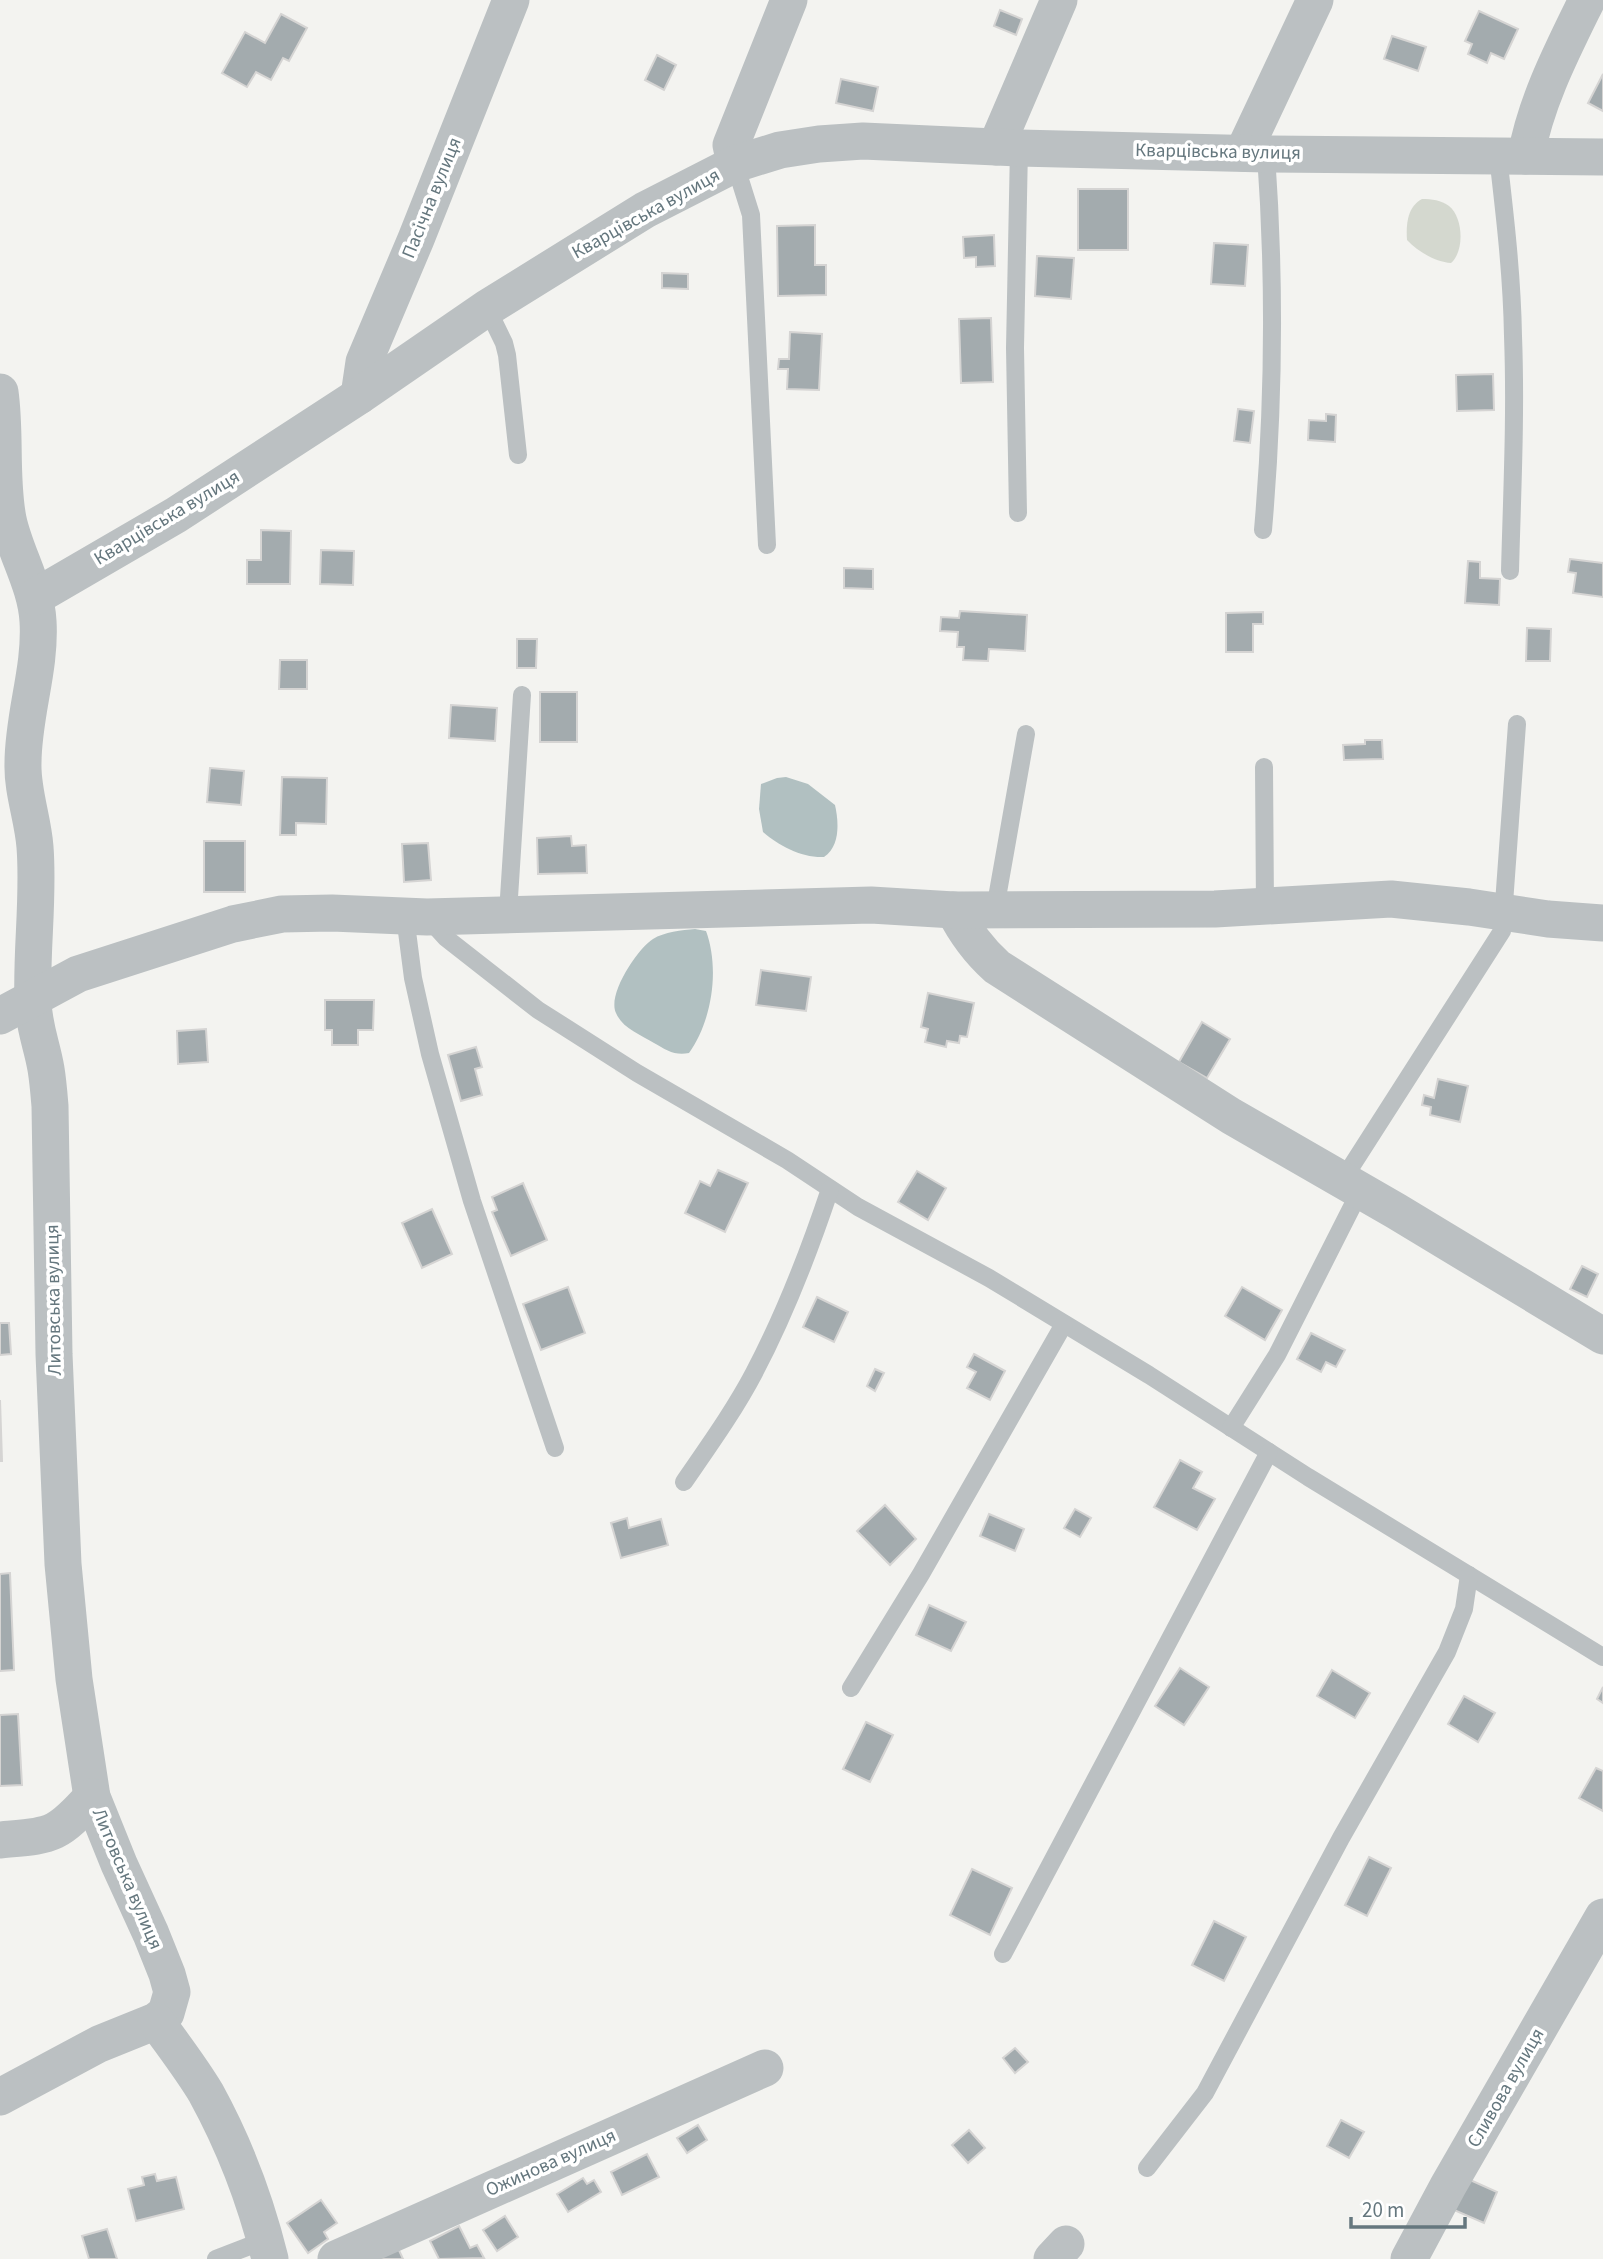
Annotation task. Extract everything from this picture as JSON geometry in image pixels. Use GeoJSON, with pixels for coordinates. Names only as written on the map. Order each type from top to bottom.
{"type":"FeatureCollection","features":[{"type":"Feature","properties":{"kind":"street","name":"Пасічна вулиця"},"geometry":{"type":"LineString","coordinates":[[359,396],[364,362],[511,0]]}},
{"type":"Feature","properties":{"kind":"street"},"geometry":{"type":"LineString","coordinates":[[735,164],[731,145],[789,0]]}},
{"type":"Feature","properties":{"kind":"street"},"geometry":{"type":"LineString","coordinates":[[1007,147],[1059,0]]}},
{"type":"Feature","properties":{"kind":"street"},"geometry":{"type":"LineString","coordinates":[[1254,153],[1315,0]]}},
{"type":"Feature","properties":{"kind":"street"},"geometry":{"type":"LineString","coordinates":[[1512,156],[1531,129],[1544,93],[1587,0]]}},
{"type":"Feature","properties":{"kind":"street","name":"Кварцівська вулиця"},"geometry":{"type":"LineString","coordinates":[[35,597],[177,515],[359,396],[487,308],[645,210],[735,164],[780,150],[863,141],[1254,153],[1603,157]]}},
{"type":"Feature","properties":{"kind":"street","name":"Литовська вулиця"},"geometry":{"type":"LineString","coordinates":[[0,392],[4,430],[3,489],[8,520],[35,597],[38,617],[39,645],[22,766],[36,850],[34,1028],[46,1070],[50,1106],[54,1353],[66,1615],[92,1797],[167,1974],[172,1992],[166,2013],[156,2021]]}},
{"type":"Feature","properties":{"kind":"street"},"geometry":{"type":"LineString","coordinates":[[0,1016],[78,974],[233,924],[282,914],[416,916],[624,913],[871,905],[954,910],[1265,908],[1391,899],[1548,919],[1603,923]]}},
{"type":"Feature","properties":{"kind":"street"},"geometry":{"type":"LineString","coordinates":[[954,910],[963,929],[997,967],[1186,1088],[1603,1336]]}},
{"type":"Feature","properties":{"kind":"street"},"geometry":{"type":"LineString","coordinates":[[0,1840],[52,1834],[68,1825],[92,1797]]}},
{"type":"Feature","properties":{"kind":"street","name":"Сливова вулиця"},"geometry":{"type":"LineString","coordinates":[[1409,2259],[1603,1917]]}},
{"type":"Feature","properties":{"kind":"street"},"geometry":{"type":"LineString","coordinates":[[0,2097],[99,2044],[156,2021],[191,2070],[217,2114],[248,2187],[268,2250]]}},
{"type":"Feature","properties":{"kind":"street","name":"Ожинова вулиця"},"geometry":{"type":"LineString","coordinates":[[336,2259],[765,2068]]}},
{"type":"Feature","properties":{"kind":"lane"},"geometry":{"type":"LineString","coordinates":[[1007,147],[1018,513]]}},
{"type":"Feature","properties":{"kind":"lane"},"geometry":{"type":"LineString","coordinates":[[1254,153],[1274,313],[1271,425],[1263,530]]}},
{"type":"Feature","properties":{"kind":"lane"},"geometry":{"type":"LineString","coordinates":[[1510,571],[1514,422],[1509,253],[1512,156]]}},
{"type":"Feature","properties":{"kind":"lane"},"geometry":{"type":"LineString","coordinates":[[735,164],[751,215],[766,545]]}},
{"type":"Feature","properties":{"kind":"lane"},"geometry":{"type":"LineString","coordinates":[[487,308],[501,335],[507,355],[518,455]]}},
{"type":"Feature","properties":{"kind":"lane"},"geometry":{"type":"LineString","coordinates":[[509,913],[522,695]]}},
{"type":"Feature","properties":{"kind":"lane"},"geometry":{"type":"LineString","coordinates":[[1231,1428],[1277,1355],[1351,1186],[1502,931],[1517,724]]}},
{"type":"Feature","properties":{"kind":"lane"},"geometry":{"type":"LineString","coordinates":[[995,909],[1026,734]]}},
{"type":"Feature","properties":{"kind":"lane"},"geometry":{"type":"LineString","coordinates":[[1264,767],[1265,908]]}},
{"type":"Feature","properties":{"kind":"lane"},"geometry":{"type":"LineString","coordinates":[[416,916],[538,1010],[637,1073],[786,1160],[858,1207],[989,1278],[1603,1657]]}},
{"type":"Feature","properties":{"kind":"lane"},"geometry":{"type":"LineString","coordinates":[[416,916],[413,978],[430,1054],[472,1201],[555,1448]]}},
{"type":"Feature","properties":{"kind":"lane"},"geometry":{"type":"LineString","coordinates":[[684,1482],[733,1409],[771,1340],[830,1189]]}},
{"type":"Feature","properties":{"kind":"lane"},"geometry":{"type":"LineString","coordinates":[[851,1688],[928,1563],[1064,1324]]}},
{"type":"Feature","properties":{"kind":"lane"},"geometry":{"type":"LineString","coordinates":[[1003,1954],[1269,1452]]}},
{"type":"Feature","properties":{"kind":"lane"},"geometry":{"type":"LineString","coordinates":[[1147,2168],[1205,2093],[1328,1861],[1447,1652],[1464,1609],[1469,1575]]}},
{"type":"Feature","properties":{"kind":"lane"},"geometry":{"type":"LineString","coordinates":[[216,2259],[268,2250]]}},
{"type":"Feature","properties":{"kind":"shaded area"},"geometry":{"type":"Polygon","coordinates":[[[1422,199],[1436,200],[1454,211],[1459,226],[1460,243],[1456,258],[1451,263],[1428,256],[1407,240],[1410,212],[1422,199]]]}},
{"type":"Feature","properties":{"kind":"shaded area"},"geometry":{"type":"Polygon","coordinates":[[[786,777],[808,784],[835,805],[836,840],[824,857],[791,850],[763,832],[759,809],[761,784],[786,777]]]}},
{"type":"Feature","properties":{"kind":"shaded area"},"geometry":{"type":"Polygon","coordinates":[[[695,929],[706,931],[710,946],[713,978],[711,994],[697,1040],[689,1053],[679,1054],[627,1027],[616,1013],[614,1005],[625,973],[646,944],[662,935],[695,929]]]}},
{"type":"Feature","properties":{"kind":"building"},"geometry":{"type":"Polygon","coordinates":[[[1000,10],[1022,19],[1016,35],[994,26],[1000,10]]]}},
{"type":"Feature","properties":{"kind":"building"},"geometry":{"type":"Polygon","coordinates":[[[1479,11],[1518,29],[1504,59],[1491,53],[1487,63],[1468,54],[1472,44],[1465,41],[1479,11]]]}},
{"type":"Feature","properties":{"kind":"building"},"geometry":{"type":"Polygon","coordinates":[[[281,14],[307,28],[289,61],[283,58],[271,80],[256,72],[247,87],[222,73],[245,32],[265,43],[281,14]]]}},
{"type":"Feature","properties":{"kind":"building"},"geometry":{"type":"Polygon","coordinates":[[[1392,36],[1426,47],[1418,71],[1384,59],[1392,36]]]}},
{"type":"Feature","properties":{"kind":"building"},"geometry":{"type":"Polygon","coordinates":[[[657,55],[676,65],[664,90],[645,80],[657,55]]]}},
{"type":"Feature","properties":{"kind":"building"},"geometry":{"type":"Polygon","coordinates":[[[1603,74],[1603,111],[1588,103],[1603,74]]]}},
{"type":"Feature","properties":{"kind":"building"},"geometry":{"type":"Polygon","coordinates":[[[841,79],[878,87],[873,111],[836,103],[841,79]]]}},
{"type":"Feature","properties":{"kind":"building"},"geometry":{"type":"Polygon","coordinates":[[[1078,189],[1128,189],[1128,250],[1078,250],[1078,189]]]}},
{"type":"Feature","properties":{"kind":"building"},"geometry":{"type":"Polygon","coordinates":[[[815,225],[815,265],[826,265],[826,295],[778,296],[777,226],[815,225]]]}},
{"type":"Feature","properties":{"kind":"building"},"geometry":{"type":"Polygon","coordinates":[[[994,235],[995,266],[976,267],[976,257],[964,258],[963,237],[994,235]]]}},
{"type":"Feature","properties":{"kind":"building"},"geometry":{"type":"Polygon","coordinates":[[[1214,243],[1248,245],[1245,286],[1211,284],[1214,243]]]}},
{"type":"Feature","properties":{"kind":"building"},"geometry":{"type":"Polygon","coordinates":[[[1037,256],[1074,258],[1071,299],[1035,296],[1037,256]]]}},
{"type":"Feature","properties":{"kind":"building"},"geometry":{"type":"Polygon","coordinates":[[[662,273],[688,274],[688,289],[662,288],[662,273]]]}},
{"type":"Feature","properties":{"kind":"building"},"geometry":{"type":"Polygon","coordinates":[[[991,318],[993,382],[961,383],[959,319],[991,318]]]}},
{"type":"Feature","properties":{"kind":"building"},"geometry":{"type":"Polygon","coordinates":[[[790,332],[822,334],[819,390],[787,389],[788,369],[778,369],[779,359],[789,359],[790,332]]]}},
{"type":"Feature","properties":{"kind":"building"},"geometry":{"type":"Polygon","coordinates":[[[1493,374],[1494,410],[1457,411],[1456,375],[1493,374]]]}},
{"type":"Feature","properties":{"kind":"building"},"geometry":{"type":"Polygon","coordinates":[[[1238,409],[1254,411],[1250,443],[1234,441],[1238,409]]]}},
{"type":"Feature","properties":{"kind":"building"},"geometry":{"type":"Polygon","coordinates":[[[1326,414],[1336,415],[1335,442],[1308,440],[1309,420],[1326,421],[1326,414]]]}},
{"type":"Feature","properties":{"kind":"building"},"geometry":{"type":"Polygon","coordinates":[[[261,530],[291,531],[290,584],[247,584],[247,560],[261,560],[261,530]]]}},
{"type":"Feature","properties":{"kind":"building"},"geometry":{"type":"Polygon","coordinates":[[[321,550],[354,551],[353,585],[320,584],[321,550]]]}},
{"type":"Feature","properties":{"kind":"building"},"geometry":{"type":"Polygon","coordinates":[[[1570,559],[1603,563],[1603,597],[1573,593],[1576,573],[1568,572],[1570,559]]]}},
{"type":"Feature","properties":{"kind":"building"},"geometry":{"type":"Polygon","coordinates":[[[1468,561],[1480,562],[1480,578],[1500,579],[1499,605],[1465,603],[1468,561]]]}},
{"type":"Feature","properties":{"kind":"building"},"geometry":{"type":"Polygon","coordinates":[[[844,568],[873,569],[873,589],[844,588],[844,568]]]}},
{"type":"Feature","properties":{"kind":"building"},"geometry":{"type":"Polygon","coordinates":[[[960,611],[1027,615],[1025,651],[989,649],[988,661],[963,660],[964,647],[957,647],[958,632],[940,631],[941,617],[959,618],[960,611]]]}},
{"type":"Feature","properties":{"kind":"building"},"geometry":{"type":"Polygon","coordinates":[[[1263,612],[1263,624],[1253,624],[1253,652],[1226,652],[1226,613],[1263,612]]]}},
{"type":"Feature","properties":{"kind":"building"},"geometry":{"type":"Polygon","coordinates":[[[1527,628],[1551,629],[1550,661],[1526,661],[1527,628]]]}},
{"type":"Feature","properties":{"kind":"building"},"geometry":{"type":"Polygon","coordinates":[[[517,639],[537,639],[536,668],[517,668],[517,639]]]}},
{"type":"Feature","properties":{"kind":"building"},"geometry":{"type":"Polygon","coordinates":[[[280,660],[307,660],[307,689],[279,689],[280,660]]]}},
{"type":"Feature","properties":{"kind":"building"},"geometry":{"type":"Polygon","coordinates":[[[540,692],[577,692],[577,742],[540,742],[540,692]]]}},
{"type":"Feature","properties":{"kind":"building"},"geometry":{"type":"Polygon","coordinates":[[[451,705],[497,708],[495,741],[449,738],[451,705]]]}},
{"type":"Feature","properties":{"kind":"building"},"geometry":{"type":"Polygon","coordinates":[[[1365,740],[1382,740],[1383,759],[1344,760],[1343,745],[1365,744],[1365,740]]]}},
{"type":"Feature","properties":{"kind":"building"},"geometry":{"type":"Polygon","coordinates":[[[210,768],[244,771],[241,805],[207,802],[210,768]]]}},
{"type":"Feature","properties":{"kind":"building"},"geometry":{"type":"Polygon","coordinates":[[[282,777],[327,778],[326,824],[296,823],[296,835],[280,835],[282,777]]]}},
{"type":"Feature","properties":{"kind":"building"},"geometry":{"type":"Polygon","coordinates":[[[571,836],[572,846],[586,845],[587,873],[538,874],[537,838],[571,836]]]}},
{"type":"Feature","properties":{"kind":"building"},"geometry":{"type":"Polygon","coordinates":[[[204,841],[245,841],[245,892],[204,892],[204,841]]]}},
{"type":"Feature","properties":{"kind":"building"},"geometry":{"type":"Polygon","coordinates":[[[428,843],[431,880],[404,882],[402,844],[428,843]]]}},
{"type":"Feature","properties":{"kind":"building"},"geometry":{"type":"Polygon","coordinates":[[[761,970],[811,977],[806,1011],[756,1005],[761,970]]]}},
{"type":"Feature","properties":{"kind":"building"},"geometry":{"type":"Polygon","coordinates":[[[928,993],[974,1003],[967,1037],[960,1036],[959,1043],[947,1041],[946,1047],[925,1042],[928,1029],[921,1027],[928,993]]]}},
{"type":"Feature","properties":{"kind":"building"},"geometry":{"type":"Polygon","coordinates":[[[325,1000],[374,1000],[373,1030],[358,1030],[358,1045],[332,1045],[332,1030],[325,1030],[325,1000]]]}},
{"type":"Feature","properties":{"kind":"building"},"geometry":{"type":"Polygon","coordinates":[[[1202,1022],[1230,1039],[1207,1078],[1179,1062],[1202,1022]]]}},
{"type":"Feature","properties":{"kind":"building"},"geometry":{"type":"Polygon","coordinates":[[[206,1029],[208,1062],[178,1064],[177,1031],[206,1029]]]}},
{"type":"Feature","properties":{"kind":"building"},"geometry":{"type":"Polygon","coordinates":[[[476,1047],[482,1067],[475,1069],[482,1095],[461,1101],[448,1055],[476,1047]]]}},
{"type":"Feature","properties":{"kind":"building"},"geometry":{"type":"Polygon","coordinates":[[[1438,1079],[1468,1086],[1460,1122],[1430,1115],[1431,1107],[1422,1105],[1424,1095],[1434,1098],[1438,1079]]]}},
{"type":"Feature","properties":{"kind":"building"},"geometry":{"type":"Polygon","coordinates":[[[718,1170],[748,1183],[725,1232],[685,1213],[700,1181],[710,1186],[718,1170]]]}},
{"type":"Feature","properties":{"kind":"building"},"geometry":{"type":"Polygon","coordinates":[[[917,1171],[946,1188],[928,1220],[898,1202],[917,1171]]]}},
{"type":"Feature","properties":{"kind":"building"},"geometry":{"type":"Polygon","coordinates":[[[523,1183],[547,1240],[511,1256],[492,1212],[497,1210],[492,1197],[523,1183]]]}},
{"type":"Feature","properties":{"kind":"building"},"geometry":{"type":"Polygon","coordinates":[[[432,1209],[452,1254],[422,1268],[402,1223],[432,1209]]]}},
{"type":"Feature","properties":{"kind":"building"},"geometry":{"type":"Polygon","coordinates":[[[1582,1266],[1598,1274],[1587,1297],[1570,1289],[1582,1266]]]}},
{"type":"Feature","properties":{"kind":"building"},"geometry":{"type":"Polygon","coordinates":[[[568,1287],[585,1333],[541,1350],[523,1304],[568,1287]]]}},
{"type":"Feature","properties":{"kind":"building"},"geometry":{"type":"Polygon","coordinates":[[[1242,1287],[1282,1310],[1265,1340],[1225,1316],[1242,1287]]]}},
{"type":"Feature","properties":{"kind":"building"},"geometry":{"type":"Polygon","coordinates":[[[817,1297],[848,1312],[834,1342],[803,1327],[817,1297]]]}},
{"type":"Feature","properties":{"kind":"building"},"geometry":{"type":"Polygon","coordinates":[[[0,1323],[9,1323],[11,1354],[0,1355],[0,1323]]]}},
{"type":"Feature","properties":{"kind":"building"},"geometry":{"type":"Polygon","coordinates":[[[1311,1333],[1345,1350],[1336,1367],[1326,1362],[1321,1372],[1297,1359],[1311,1333]]]}},
{"type":"Feature","properties":{"kind":"building"},"geometry":{"type":"Polygon","coordinates":[[[974,1354],[1005,1371],[990,1400],[967,1388],[976,1372],[967,1367],[974,1354]]]}},
{"type":"Feature","properties":{"kind":"building"},"geometry":{"type":"Polygon","coordinates":[[[875,1369],[884,1373],[875,1391],[867,1386],[875,1369]]]}},
{"type":"Feature","properties":{"kind":"building"},"geometry":{"type":"Polygon","coordinates":[[[0,1400],[2,1461],[0,1461],[0,1400]]]}},
{"type":"Feature","properties":{"kind":"building"},"geometry":{"type":"Polygon","coordinates":[[[1180,1460],[1202,1472],[1193,1488],[1215,1499],[1197,1530],[1154,1507],[1180,1460]]]}},
{"type":"Feature","properties":{"kind":"building"},"geometry":{"type":"Polygon","coordinates":[[[885,1505],[916,1539],[890,1565],[857,1531],[885,1505]]]}},
{"type":"Feature","properties":{"kind":"building"},"geometry":{"type":"Polygon","coordinates":[[[1075,1509],[1091,1518],[1080,1537],[1064,1528],[1075,1509]]]}},
{"type":"Feature","properties":{"kind":"building"},"geometry":{"type":"Polygon","coordinates":[[[989,1514],[1024,1529],[1015,1551],[980,1536],[989,1514]]]}},
{"type":"Feature","properties":{"kind":"building"},"geometry":{"type":"Polygon","coordinates":[[[627,1518],[629,1528],[661,1519],[668,1545],[621,1558],[611,1523],[627,1518]]]}},
{"type":"Feature","properties":{"kind":"building"},"geometry":{"type":"Polygon","coordinates":[[[10,1573],[14,1670],[0,1671],[0,1574],[10,1573]]]}},
{"type":"Feature","properties":{"kind":"building"},"geometry":{"type":"Polygon","coordinates":[[[929,1605],[966,1622],[951,1651],[916,1635],[929,1605]]]}},
{"type":"Feature","properties":{"kind":"building"},"geometry":{"type":"Polygon","coordinates":[[[1180,1668],[1209,1687],[1184,1725],[1155,1706],[1180,1668]]]}},
{"type":"Feature","properties":{"kind":"building"},"geometry":{"type":"Polygon","coordinates":[[[1332,1670],[1370,1693],[1355,1718],[1317,1696],[1332,1670]]]}},
{"type":"Feature","properties":{"kind":"building"},"geometry":{"type":"Polygon","coordinates":[[[1603,1687],[1603,1703],[1597,1699],[1603,1687]]]}},
{"type":"Feature","properties":{"kind":"building"},"geometry":{"type":"Polygon","coordinates":[[[1464,1696],[1495,1713],[1478,1742],[1448,1724],[1464,1696]]]}},
{"type":"Feature","properties":{"kind":"building"},"geometry":{"type":"Polygon","coordinates":[[[18,1714],[22,1785],[0,1786],[0,1715],[18,1714]]]}},
{"type":"Feature","properties":{"kind":"building"},"geometry":{"type":"Polygon","coordinates":[[[866,1722],[893,1735],[870,1782],[843,1769],[866,1722]]]}},
{"type":"Feature","properties":{"kind":"building"},"geometry":{"type":"Polygon","coordinates":[[[1596,1768],[1603,1771],[1603,1811],[1579,1798],[1596,1768]]]}},
{"type":"Feature","properties":{"kind":"building"},"geometry":{"type":"Polygon","coordinates":[[[1369,1857],[1391,1868],[1367,1916],[1345,1905],[1369,1857]]]}},
{"type":"Feature","properties":{"kind":"building"},"geometry":{"type":"Polygon","coordinates":[[[972,1869],[1012,1888],[990,1935],[950,1915],[972,1869]]]}},
{"type":"Feature","properties":{"kind":"building"},"geometry":{"type":"Polygon","coordinates":[[[1214,1921],[1246,1937],[1224,1981],[1192,1965],[1214,1921]]]}},
{"type":"Feature","properties":{"kind":"building"},"geometry":{"type":"Polygon","coordinates":[[[1015,2048],[1028,2062],[1015,2073],[1003,2058],[1015,2048]]]}},
{"type":"Feature","properties":{"kind":"building"},"geometry":{"type":"Polygon","coordinates":[[[1341,2120],[1364,2132],[1349,2158],[1327,2146],[1341,2120]]]}},
{"type":"Feature","properties":{"kind":"building"},"geometry":{"type":"Polygon","coordinates":[[[698,2125],[707,2140],[687,2153],[677,2138],[698,2125]]]}},
{"type":"Feature","properties":{"kind":"building"},"geometry":{"type":"Polygon","coordinates":[[[969,2130],[985,2148],[968,2163],[952,2145],[969,2130]]]}},
{"type":"Feature","properties":{"kind":"building"},"geometry":{"type":"Polygon","coordinates":[[[647,2154],[659,2177],[622,2195],[611,2172],[647,2154]]]}},
{"type":"Feature","properties":{"kind":"building"},"geometry":{"type":"Polygon","coordinates":[[[155,2174],[157,2181],[176,2177],[184,2209],[136,2221],[128,2189],[144,2185],[142,2177],[155,2174]]]}},
{"type":"Feature","properties":{"kind":"building"},"geometry":{"type":"Polygon","coordinates":[[[583,2178],[587,2184],[594,2180],[601,2192],[568,2212],[557,2194],[583,2178]]]}},
{"type":"Feature","properties":{"kind":"building"},"geometry":{"type":"Polygon","coordinates":[[[1468,2179],[1497,2192],[1484,2223],[1454,2210],[1468,2179]]]}},
{"type":"Feature","properties":{"kind":"building"},"geometry":{"type":"Polygon","coordinates":[[[321,2200],[337,2223],[324,2232],[328,2239],[308,2253],[287,2223],[321,2200]]]}},
{"type":"Feature","properties":{"kind":"building"},"geometry":{"type":"Polygon","coordinates":[[[505,2216],[518,2237],[497,2251],[483,2230],[505,2216]]]}},
{"type":"Feature","properties":{"kind":"building"},"geometry":{"type":"Polygon","coordinates":[[[459,2226],[470,2248],[477,2245],[484,2258],[439,2259],[430,2241],[459,2226]]]}},
{"type":"Feature","properties":{"kind":"building"},"geometry":{"type":"Polygon","coordinates":[[[107,2229],[117,2259],[89,2259],[82,2236],[107,2229]]]}},
{"type":"Feature","properties":{"kind":"building"},"geometry":{"type":"Polygon","coordinates":[[[397,2246],[403,2259],[372,2259],[397,2246]]]}}]}
